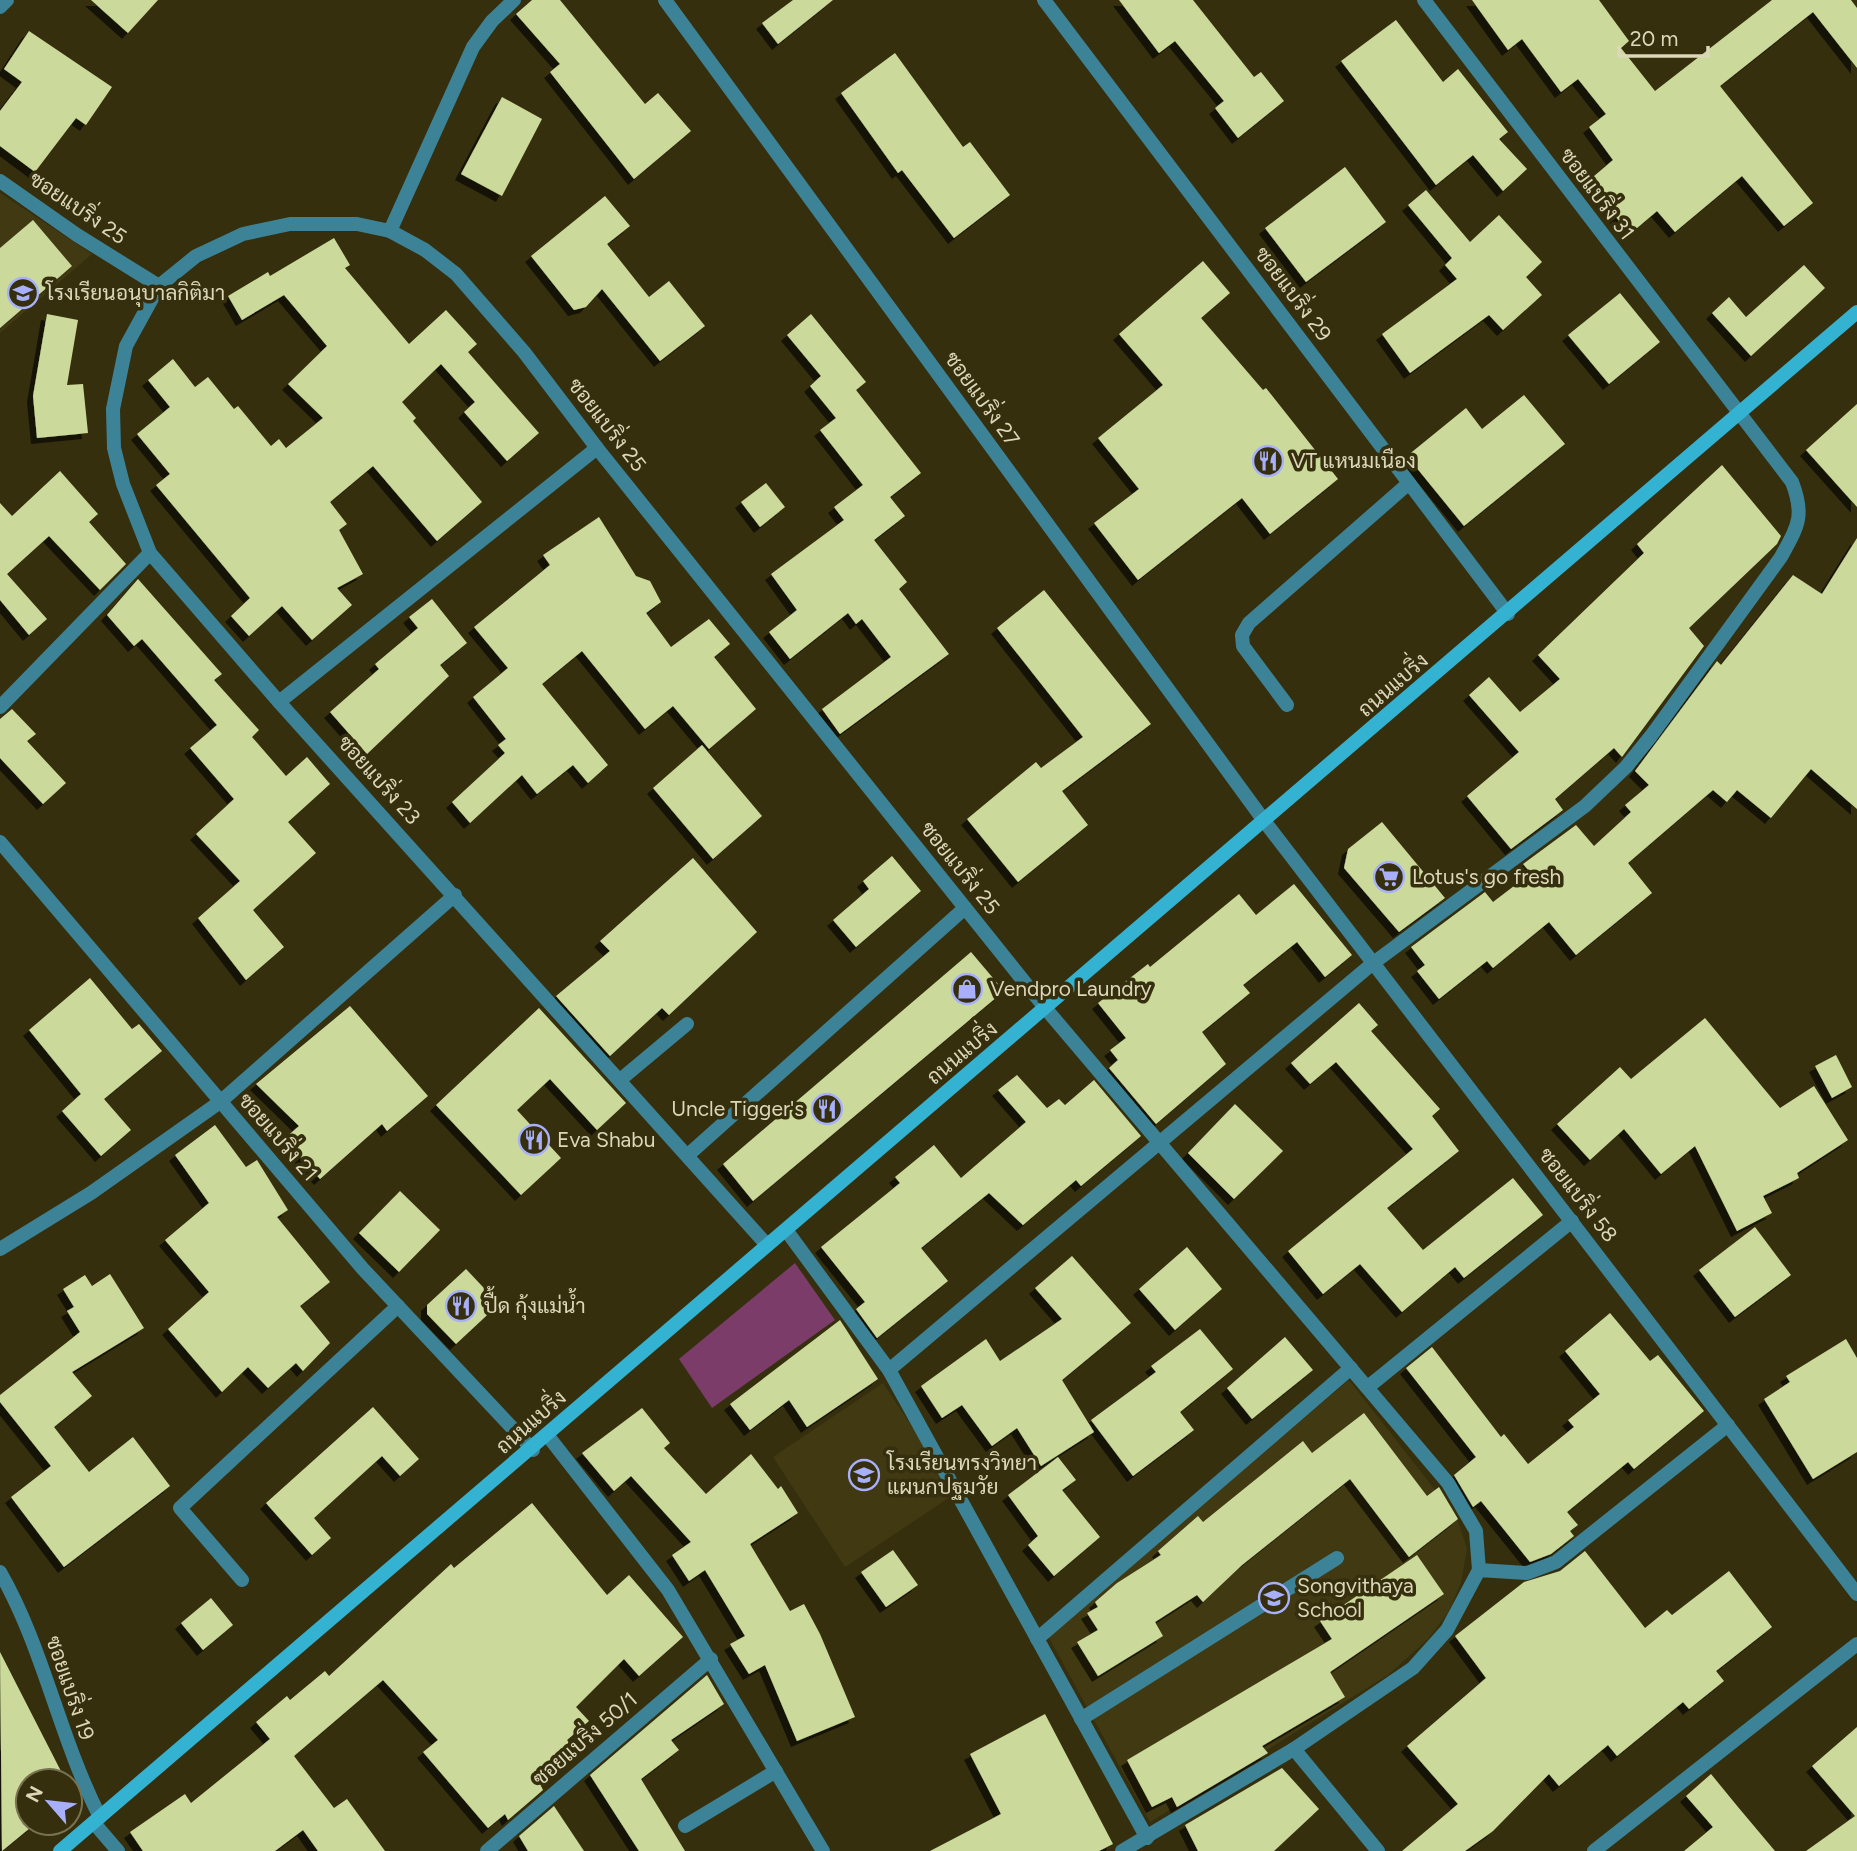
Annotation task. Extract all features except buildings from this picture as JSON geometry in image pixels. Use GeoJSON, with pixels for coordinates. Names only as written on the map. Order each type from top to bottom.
{"type":"FeatureCollection","features":[{"type":"Feature","properties":{"kind":"main road","name":"ถนนแบริ่ง"},"geometry":{"type":"LineString","coordinates":[[60,1851],[533,1450],[767,1245],[1265,822],[1857,312]]}},
{"type":"Feature","properties":{"kind":"street"},"geometry":{"type":"LineString","coordinates":[[0,7],[7,0]]}},
{"type":"Feature","properties":{"kind":"street"},"geometry":{"type":"LineString","coordinates":[[390,231],[473,47],[492,21],[514,0]]}},
{"type":"Feature","properties":{"kind":"street","name":"ซอยแบริ่ง 27"},"geometry":{"type":"LineString","coordinates":[[665,0],[1265,822]]}},
{"type":"Feature","properties":{"kind":"street","name":"ซอยแบริ่ง 29"},"geometry":{"type":"LineString","coordinates":[[1044,0],[1508,614]]}},
{"type":"Feature","properties":{"kind":"street","name":"ซอยแบริ่ง 31"},"geometry":{"type":"LineString","coordinates":[[889,1370],[1373,964],[1585,806],[1626,767],[1781,557],[1798,526],[1801,506],[1792,482],[1423,0]]}},
{"type":"Feature","properties":{"kind":"street","name":"ซอยแบริ่ง 25"},"geometry":{"type":"LineString","coordinates":[[0,181],[77,235],[159,286],[195,256],[243,234],[290,224],[331,223],[390,231],[425,250],[456,274],[484,303],[1046,1009],[1448,1483],[1476,1531],[1479,1570]]}},
{"type":"Feature","properties":{"kind":"street","name":"ซอยแบริ่ง 23"},"geometry":{"type":"LineString","coordinates":[[159,286],[126,346],[113,409],[114,448],[123,484],[150,553],[279,702],[767,1245]]}},
{"type":"Feature","properties":{"kind":"street"},"geometry":{"type":"LineString","coordinates":[[279,702],[597,448]]}},
{"type":"Feature","properties":{"kind":"street"},"geometry":{"type":"LineString","coordinates":[[1287,705],[1243,646],[1242,635],[1249,623],[1409,483]]}},
{"type":"Feature","properties":{"kind":"street"},"geometry":{"type":"LineString","coordinates":[[0,707],[150,553]]}},
{"type":"Feature","properties":{"kind":"street","name":"ซอยแบริ่ง 58"},"geometry":{"type":"LineString","coordinates":[[1265,822],[1857,1594]]}},
{"type":"Feature","properties":{"kind":"street","name":"ซอยแบริ่ง 21"},"geometry":{"type":"LineString","coordinates":[[0,842],[220,1102],[398,1306],[533,1450]]}},
{"type":"Feature","properties":{"kind":"street"},"geometry":{"type":"LineString","coordinates":[[0,1249],[91,1193],[220,1102],[454,895]]}},
{"type":"Feature","properties":{"kind":"street"},"geometry":{"type":"LineString","coordinates":[[688,1156],[965,908]]}},
{"type":"Feature","properties":{"kind":"street"},"geometry":{"type":"LineString","coordinates":[[620,1080],[687,1024]]}},
{"type":"Feature","properties":{"kind":"street"},"geometry":{"type":"LineString","coordinates":[[1368,1387],[1572,1221]]}},
{"type":"Feature","properties":{"kind":"street"},"geometry":{"type":"LineString","coordinates":[[786,1230],[889,1370],[1147,1838]]}},
{"type":"Feature","properties":{"kind":"street"},"geometry":{"type":"LineString","coordinates":[[242,1580],[180,1508],[398,1306]]}},
{"type":"Feature","properties":{"kind":"street"},"geometry":{"type":"LineString","coordinates":[[1037,1639],[1351,1368]]}},
{"type":"Feature","properties":{"kind":"street"},"geometry":{"type":"LineString","coordinates":[[1122,1851],[1294,1749],[1413,1668],[1434,1648],[1447,1630],[1479,1570],[1527,1573],[1556,1562],[1728,1425]]}},
{"type":"Feature","properties":{"kind":"street"},"geometry":{"type":"LineString","coordinates":[[548,1436],[668,1590],[711,1658],[822,1851]]}},
{"type":"Feature","properties":{"kind":"street"},"geometry":{"type":"LineString","coordinates":[[1081,1719],[1337,1559]]}},
{"type":"Feature","properties":{"kind":"street","name":"ซอยแบริ่ง 19"},"geometry":{"type":"LineString","coordinates":[[0,1572],[29,1633],[78,1774],[97,1820],[118,1851]]}},
{"type":"Feature","properties":{"kind":"street"},"geometry":{"type":"LineString","coordinates":[[1594,1851],[1857,1644]]}},
{"type":"Feature","properties":{"kind":"street","name":"ซอยแบริ่ง 50/1"},"geometry":{"type":"LineString","coordinates":[[487,1851],[711,1658]]}},
{"type":"Feature","properties":{"kind":"street"},"geometry":{"type":"LineString","coordinates":[[1294,1749],[1378,1851]]}},
{"type":"Feature","properties":{"kind":"street"},"geometry":{"type":"LineString","coordinates":[[685,1826],[776,1771]]}},
{"type":"Feature","properties":{"kind":"shaded area","name":"โรงเรียนอนุบาลกิติมา"},"geometry":{"type":"Polygon","coordinates":[[[0,193],[92,254],[0,333],[0,193]]]}},
{"type":"Feature","properties":{"kind":"shaded area"},"geometry":{"type":"Polygon","coordinates":[[[795,1263],[835,1320],[712,1408],[679,1359],[795,1263]]]}},
{"type":"Feature","properties":{"kind":"shaded area","name":"Songvithaya School"},"geometry":{"type":"Polygon","coordinates":[[[1349,1380],[1457,1518],[1467,1549],[1461,1583],[1448,1613],[1428,1639],[1388,1675],[1150,1822],[1048,1636],[1349,1380]]]}},
{"type":"Feature","properties":{"kind":"shaded area","name":"โรงเรียนทรงวิทยา แผนกปฐมวัย"},"geometry":{"type":"Polygon","coordinates":[[[883,1383],[956,1493],[845,1567],[773,1457],[883,1383]]]}},
{"type":"Feature","properties":{"kind":"place","name":"โรงเรียนอนุบาลกิติมา"},"geometry":{"type":"Point","coordinates":[23,293]}},
{"type":"Feature","properties":{"kind":"place","name":"VT แหนมเนือง"},"geometry":{"type":"Point","coordinates":[1268,461]}},
{"type":"Feature","properties":{"kind":"place","name":"Lotus's go fresh"},"geometry":{"type":"Point","coordinates":[1389,877]}},
{"type":"Feature","properties":{"kind":"place","name":"Vendpro Laundry"},"geometry":{"type":"Point","coordinates":[967,989]}},
{"type":"Feature","properties":{"kind":"place","name":"Uncle Tigger's"},"geometry":{"type":"Point","coordinates":[827,1109]}},
{"type":"Feature","properties":{"kind":"place","name":"Eva Shabu"},"geometry":{"type":"Point","coordinates":[534,1140]}},
{"type":"Feature","properties":{"kind":"place","name":"ปื้ด กุ้งแม่น้ำ"},"geometry":{"type":"Point","coordinates":[461,1306]}},
{"type":"Feature","properties":{"kind":"place","name":"โรงเรียนทรงวิทยา แผนกปฐมวัย"},"geometry":{"type":"Point","coordinates":[864,1475]}},
{"type":"Feature","properties":{"kind":"place","name":"Songvithaya School"},"geometry":{"type":"Point","coordinates":[1274,1598]}}]}
